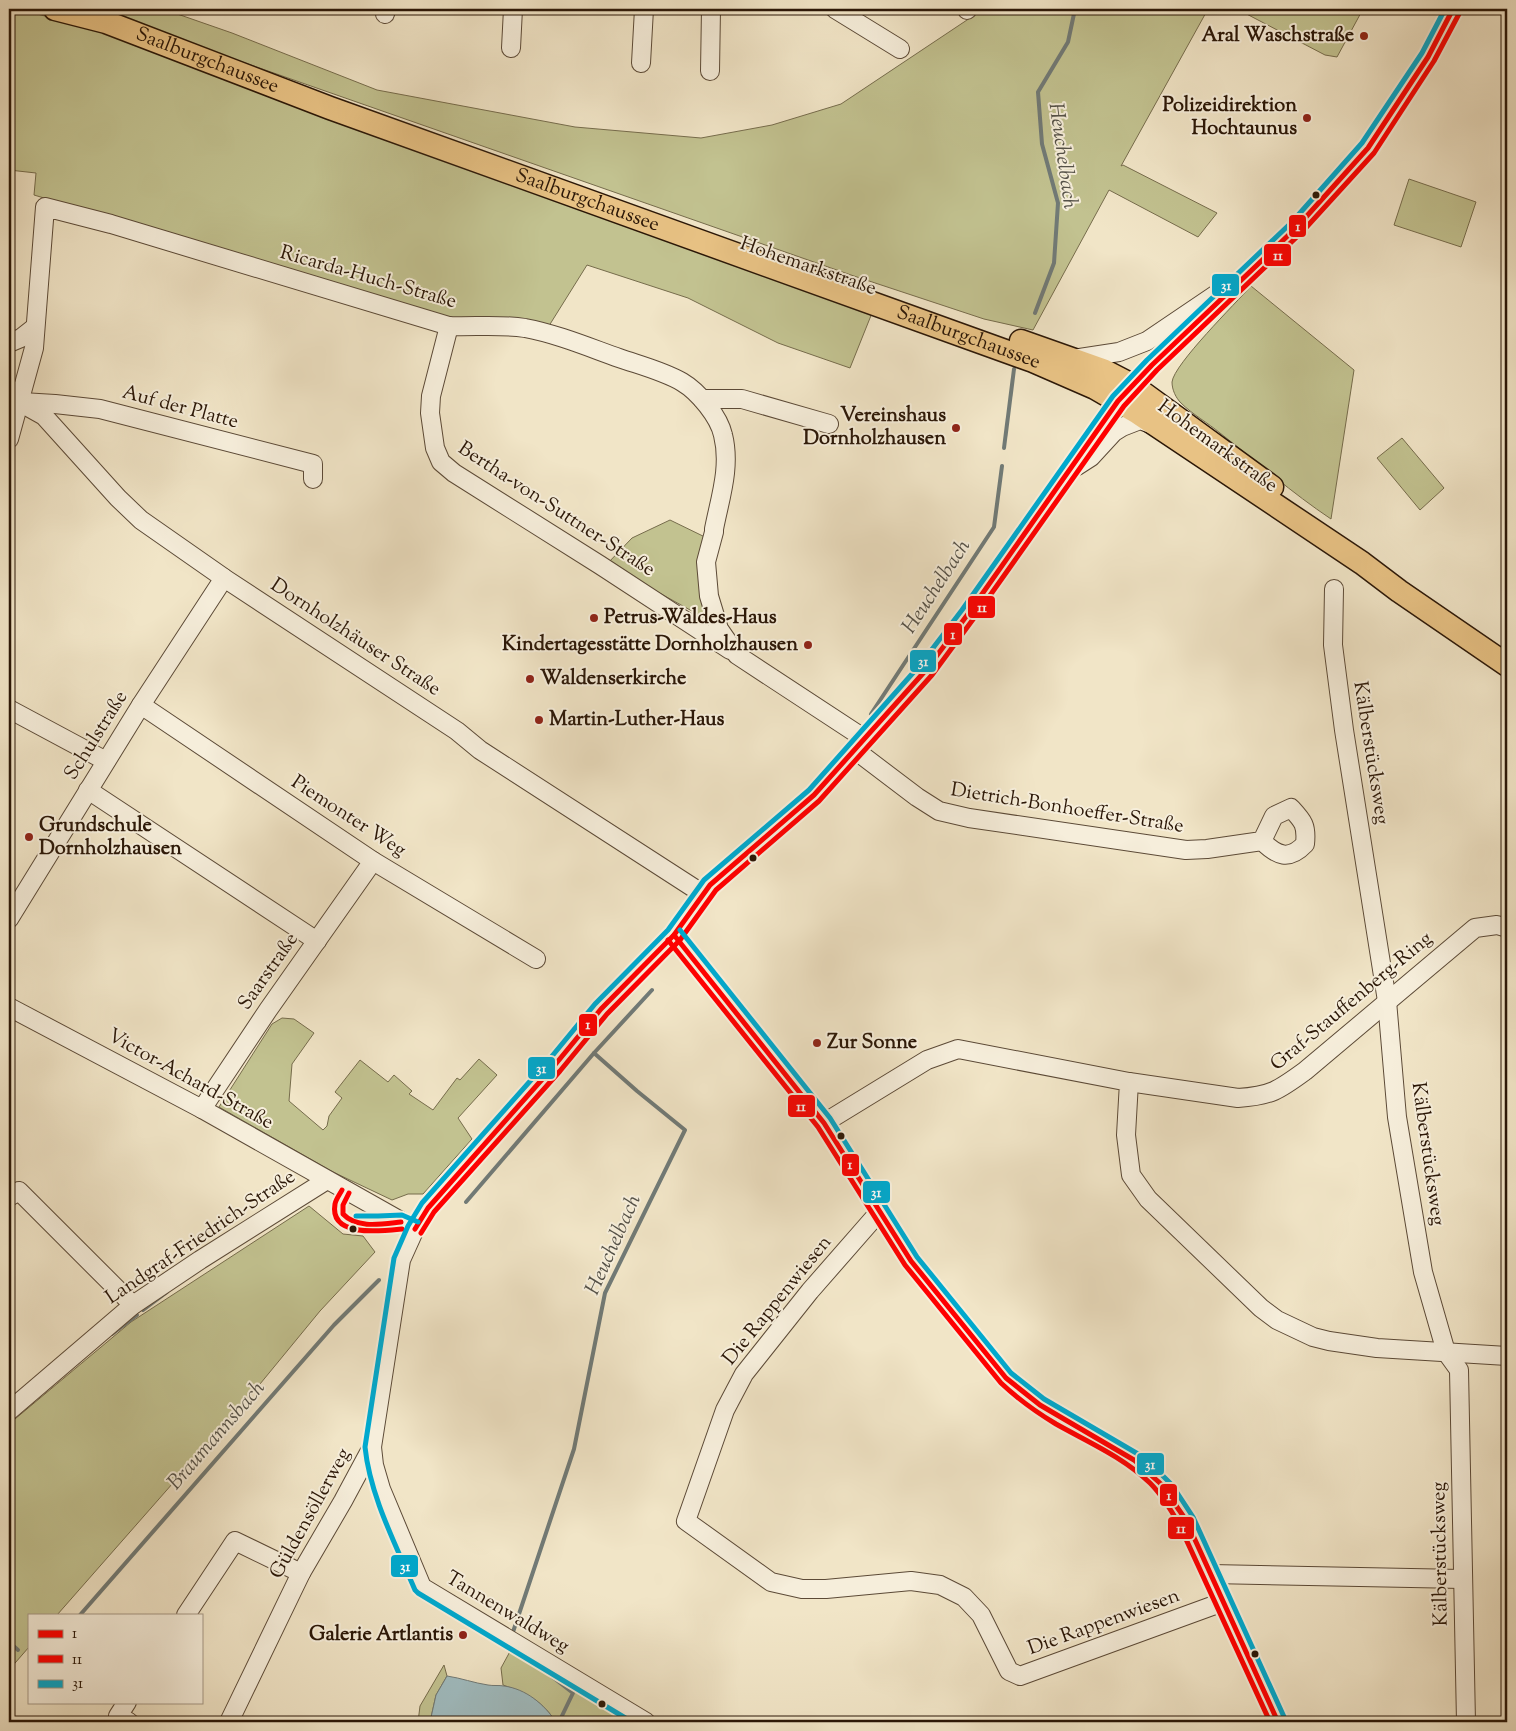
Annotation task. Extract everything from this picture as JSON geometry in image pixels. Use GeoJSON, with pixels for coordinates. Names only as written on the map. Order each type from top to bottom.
{"type":"FeatureCollection","features":[{"type":"Feature","properties":{"kind":"main road","name":"Saalburgchaussee"},"geometry":{"type":"LineString","coordinates":[[56,9],[106,22],[330,108],[1034,361],[1095,388],[1125,393]]}},
{"type":"Feature","properties":{"kind":"main road","name":"Hohemarkstraße"},"geometry":{"type":"LineString","coordinates":[[640,219],[719,237],[1103,370],[1157,426],[1327,540],[1507,665]]}},
{"type":"Feature","properties":{"kind":"main road","name":"Hohemarkstraße"},"geometry":{"type":"LineString","coordinates":[[1125,393],[1243,465],[1302,510],[1327,540]]}},
{"type":"Feature","properties":{"kind":"street"},"geometry":{"type":"LineString","coordinates":[[511,48],[513,9]]}},
{"type":"Feature","properties":{"kind":"street"},"geometry":{"type":"LineString","coordinates":[[641,62],[644,9]]}},
{"type":"Feature","properties":{"kind":"street"},"geometry":{"type":"LineString","coordinates":[[710,71],[711,9]]}},
{"type":"Feature","properties":{"kind":"street"},"geometry":{"type":"LineString","coordinates":[[835,9],[900,49]]}},
{"type":"Feature","properties":{"kind":"street"},"geometry":{"type":"LineString","coordinates":[[1073,359],[1119,352],[1148,341],[1264,260],[1309,215],[1368,148],[1398,104],[1453,9]]}},
{"type":"Feature","properties":{"kind":"street","name":"Ricarda-Huch-Straße"},"geometry":{"type":"LineString","coordinates":[[35,327],[45,207],[111,224],[449,326],[523,328],[550,334],[683,382],[710,409],[723,435],[726,471],[706,562],[708,596],[719,629],[737,655],[860,745]]}},
{"type":"Feature","properties":{"kind":"street","name":"Güldensöllerweg"},"geometry":{"type":"LineString","coordinates":[[229,1722],[301,1573],[372,1447],[401,1260],[414,1229],[428,1208],[554,1066],[601,1009],[674,934],[710,885],[814,795],[860,745],[926,670],[968,614],[1064,475],[1125,393],[1264,260]]}},
{"type":"Feature","properties":{"kind":"street","name":"Bertha-von-Suttner-Straße"},"geometry":{"type":"LineString","coordinates":[[449,326],[431,396],[431,430],[435,448],[441,462],[454,473],[600,565],[737,655]]}},
{"type":"Feature","properties":{"kind":"street"},"geometry":{"type":"LineString","coordinates":[[9,342],[21,338],[35,327]]}},
{"type":"Feature","properties":{"kind":"street"},"geometry":{"type":"LineString","coordinates":[[9,439],[14,395],[34,348],[35,327]]}},
{"type":"Feature","properties":{"kind":"street","name":"Auf der Platte"},"geometry":{"type":"LineString","coordinates":[[14,395],[55,404],[100,409],[313,464],[313,479]]}},
{"type":"Feature","properties":{"kind":"street","name":"Dornholzhäuser Straße"},"geometry":{"type":"LineString","coordinates":[[14,395],[44,416],[118,498],[141,520],[224,578],[457,731],[480,750],[703,894]]}},
{"type":"Feature","properties":{"kind":"street"},"geometry":{"type":"LineString","coordinates":[[702,399],[742,399],[829,424]]}},
{"type":"Feature","properties":{"kind":"street"},"geometry":{"type":"LineString","coordinates":[[1064,475],[1091,457],[1114,432],[1140,420],[1157,426]]}},
{"type":"Feature","properties":{"kind":"street","name":"Schulstraße"},"geometry":{"type":"LineString","coordinates":[[9,919],[140,705],[224,578]]}},
{"type":"Feature","properties":{"kind":"street","name":"Kälberstücksweg"},"geometry":{"type":"LineString","coordinates":[[1334,589],[1333,645],[1344,730],[1388,1001],[1397,1117],[1423,1272],[1446,1352],[1458,1370],[1466,1722]]}},
{"type":"Feature","properties":{"kind":"street","name":"Piemonter Weg"},"geometry":{"type":"LineString","coordinates":[[140,705],[373,861],[536,959]]}},
{"type":"Feature","properties":{"kind":"street"},"geometry":{"type":"LineString","coordinates":[[9,710],[106,761]]}},
{"type":"Feature","properties":{"kind":"street","name":"Dietrich-Bonhoeffer-Straße"},"geometry":{"type":"LineString","coordinates":[[860,745],[916,797],[939,811],[968,818],[1186,850],[1262,841]]}},
{"type":"Feature","properties":{"kind":"street"},"geometry":{"type":"LineString","coordinates":[[88,790],[317,941]]}},
{"type":"Feature","properties":{"kind":"street","name":"Saarstraße"},"geometry":{"type":"LineString","coordinates":[[202,1109],[268,1010],[373,861]]}},
{"type":"Feature","properties":{"kind":"street","name":"Graf-Stauffenberg-Ring"},"geometry":{"type":"LineString","coordinates":[[824,1123],[927,1060],[958,1049],[1129,1082],[1238,1098],[1269,1094],[1281,1089],[1305,1071],[1474,928],[1497,925],[1507,928]]}},
{"type":"Feature","properties":{"kind":"street"},"geometry":{"type":"LineString","coordinates":[[674,934],[824,1123],[911,1261],[1015,1386],[1045,1408],[1133,1459],[1153,1475],[1186,1520],[1278,1722]]}},
{"type":"Feature","properties":{"kind":"street","name":"Victor-Achard-Straße"},"geometry":{"type":"LineString","coordinates":[[9,1008],[202,1109],[414,1229]]}},
{"type":"Feature","properties":{"kind":"street"},"geometry":{"type":"LineString","coordinates":[[1129,1082],[1126,1135],[1131,1175],[1148,1199],[1261,1308],[1277,1320],[1313,1338],[1329,1342],[1377,1348],[1507,1356]]}},
{"type":"Feature","properties":{"kind":"street","name":"Landgraf-Friedrich-Straße"},"geometry":{"type":"LineString","coordinates":[[9,1411],[133,1305],[200,1260],[327,1180]]}},
{"type":"Feature","properties":{"kind":"street"},"geometry":{"type":"LineString","coordinates":[[14,1194],[133,1305]]}},
{"type":"Feature","properties":{"kind":"street","name":"Die Rappenwiesen"},"geometry":{"type":"LineString","coordinates":[[880,1211],[810,1291],[744,1374],[725,1410],[686,1521],[770,1582],[802,1589],[826,1589],[911,1581],[940,1585],[964,1597],[981,1615],[1009,1671],[1020,1676],[1223,1602]]}},
{"type":"Feature","properties":{"kind":"street","name":"Tannenwaldweg"},"geometry":{"type":"LineString","coordinates":[[372,1447],[374,1465],[381,1489],[422,1587],[646,1722]]}},
{"type":"Feature","properties":{"kind":"street"},"geometry":{"type":"LineString","coordinates":[[187,1614],[235,1542],[301,1573]]}},
{"type":"Feature","properties":{"kind":"street"},"geometry":{"type":"LineString","coordinates":[[1211,1574],[1462,1578]]}},
{"type":"Feature","properties":{"kind":"street"},"geometry":{"type":"LineString","coordinates":[[126,1704],[118,1716],[129,1722]]}},
{"type":"Feature","properties":{"kind":"green space"},"geometry":{"type":"Polygon","coordinates":[[[9,9],[19,9],[104,32],[872,313],[850,368],[778,343],[688,298],[587,265],[547,329],[450,320],[34,195],[36,173],[9,170],[9,9]]]}},
{"type":"Feature","properties":{"kind":"green space"},"geometry":{"type":"Polygon","coordinates":[[[85,9],[163,9],[232,33],[377,90],[575,127],[701,138],[772,125],[841,104],[970,18],[976,9],[1208,9],[1121,166],[1123,165],[1217,213],[1198,237],[1109,190],[1033,330],[984,319],[851,275],[108,15],[85,9]]]}},
{"type":"Feature","properties":{"kind":"green space"},"geometry":{"type":"Polygon","coordinates":[[[1237,9],[1363,9],[1337,57],[1325,55],[1237,9]]]}},
{"type":"Feature","properties":{"kind":"green space"},"geometry":{"type":"Polygon","coordinates":[[[1409,179],[1476,202],[1461,247],[1394,225],[1409,179]]]}},
{"type":"Feature","properties":{"kind":"green space"},"geometry":{"type":"Polygon","coordinates":[[[1251,286],[1354,370],[1331,519],[1288,488],[1190,411],[1179,401],[1174,391],[1172,382],[1175,373],[1183,362],[1251,286]]]}},
{"type":"Feature","properties":{"kind":"green space"},"geometry":{"type":"Polygon","coordinates":[[[1402,438],[1444,488],[1420,510],[1377,458],[1402,438]]]}},
{"type":"Feature","properties":{"kind":"green space"},"geometry":{"type":"Polygon","coordinates":[[[670,520],[709,539],[710,621],[607,564],[632,538],[670,520]]]}},
{"type":"Feature","properties":{"kind":"green space"},"geometry":{"type":"Polygon","coordinates":[[[282,1018],[294,1019],[314,1033],[292,1064],[289,1101],[323,1130],[327,1126],[329,1116],[342,1098],[335,1092],[360,1060],[388,1082],[394,1075],[412,1091],[409,1094],[433,1110],[457,1078],[460,1080],[479,1059],[497,1075],[458,1118],[472,1139],[423,1194],[408,1194],[392,1200],[333,1172],[219,1107],[272,1024],[282,1018]]]}},
{"type":"Feature","properties":{"kind":"green space"},"geometry":{"type":"Polygon","coordinates":[[[309,1206],[343,1234],[363,1236],[375,1252],[320,1311],[260,1384],[58,1614],[28,1614],[28,1648],[9,1670],[9,1424],[131,1322],[309,1206]]]}},
{"type":"Feature","properties":{"kind":"green space"},"geometry":{"type":"Polygon","coordinates":[[[513,1646],[639,1722],[556,1722],[539,1703],[520,1691],[503,1685],[501,1668],[513,1646]]]}},
{"type":"Feature","properties":{"kind":"green space"},"geometry":{"type":"Polygon","coordinates":[[[444,1665],[447,1676],[436,1695],[430,1722],[418,1722],[420,1706],[444,1665]]]}},
{"type":"Feature","properties":{"kind":"water"},"geometry":{"type":"Polygon","coordinates":[[[447,1676],[520,1690],[540,1703],[556,1722],[430,1722],[436,1695],[447,1676]]]}},
{"type":"Feature","properties":{"kind":"waterway","name":"Heuchelbach"},"geometry":{"type":"LineString","coordinates":[[1035,313],[1054,263],[1058,203],[1042,144],[1038,92],[1068,42],[1075,9]]}},
{"type":"Feature","properties":{"kind":"waterway","name":"Heuchelbach"},"geometry":{"type":"LineString","coordinates":[[1004,448],[1014,369]]}},
{"type":"Feature","properties":{"kind":"waterway","name":"Heuchelbach"},"geometry":{"type":"LineString","coordinates":[[871,714],[994,527],[1002,466]]}},
{"type":"Feature","properties":{"kind":"waterway","name":"Heuchelbach"},"geometry":{"type":"LineString","coordinates":[[513,1632],[574,1449],[605,1293],[685,1130],[594,1053],[652,990]]}},
{"type":"Feature","properties":{"kind":"waterway","name":"Braumannsbach"},"geometry":{"type":"LineString","coordinates":[[466,1202],[594,1053]]}},
{"type":"Feature","properties":{"kind":"waterway","name":"Braumannsbach"},"geometry":{"type":"LineString","coordinates":[[81,1614],[334,1325],[379,1280]]}},
{"type":"Feature","properties":{"kind":"waterway"},"geometry":{"type":"LineString","coordinates":[[143,1310],[167,1292]]}},
{"type":"Feature","properties":{"kind":"waterway"},"geometry":{"type":"LineString","coordinates":[[112,1334],[137,1315]]}},
{"type":"Feature","properties":{"kind":"waterway","name":"Braumannsbach"},"geometry":{"type":"LineString","coordinates":[[9,1642],[18,1650]]}},
{"type":"Feature","properties":{"kind":"waterway","name":"Heuchelbach"},"geometry":{"type":"LineString","coordinates":[[541,1668],[573,1693],[559,1722]]}},
{"type":"Feature","properties":{"kind":"transit line","name":"31"},"geometry":{"type":"LineString","coordinates":[[632,1722],[415,1590],[378,1502],[372,1484],[365,1447],[394,1258],[408,1226],[422,1203],[548,1061],[595,1004],[668,930],[704,880],[809,790],[920,665],[962,610],[1113,396],[1147,360],[1292,222],[1362,143],[1422,53],[1445,9]]}},
{"type":"Feature","properties":{"kind":"transit line","name":"1"},"geometry":{"type":"LineString","coordinates":[[415,1229],[428,1208],[554,1066],[601,1009],[674,935],[710,885],[814,795],[926,670],[968,614],[1118,401],[1152,365],[1297,227],[1368,148],[1428,57],[1453,9]]}},
{"type":"Feature","properties":{"kind":"transit line","name":"11"},"geometry":{"type":"LineString","coordinates":[[421,1233],[434,1212],[560,1071],[607,1014],[680,940],[716,890],[819,801],[932,675],[1124,406],[1157,370],[1302,232],[1374,153],[1434,61],[1460,12]]}},
{"type":"Feature","properties":{"kind":"transit line","name":"31"},"geometry":{"type":"LineString","coordinates":[[680,930],[830,1118],[917,1257],[1011,1373],[1044,1399],[1138,1454],[1172,1485],[1193,1517],[1285,1719]]}},
{"type":"Feature","properties":{"kind":"transit line","name":"1"},"geometry":{"type":"LineString","coordinates":[[674,935],[824,1123],[911,1261],[1006,1378],[1040,1405],[1134,1460],[1161,1484],[1186,1520],[1278,1722]]}},
{"type":"Feature","properties":{"kind":"transit line","name":"11"},"geometry":{"type":"LineString","coordinates":[[668,940],[818,1127],[905,1265],[1001,1383],[1041,1415],[1105,1450],[1128,1465],[1158,1492],[1179,1524],[1270,1722]]}},
{"type":"Feature","properties":{"kind":"transit line","name":"11"},"geometry":{"type":"LineString","coordinates":[[342,1190],[335,1204],[335,1215],[340,1223],[359,1230],[382,1231],[402,1229]]}},
{"type":"Feature","properties":{"kind":"transit line","name":"1"},"geometry":{"type":"LineString","coordinates":[[349,1193],[343,1205],[343,1214],[349,1219],[362,1224],[401,1222]]}},
{"type":"Feature","properties":{"kind":"transit line","name":"31"},"geometry":{"type":"LineString","coordinates":[[356,1216],[402,1215],[418,1222]]}},
{"type":"Feature","properties":{"kind":"place","name":"Aral Waschstraße"},"geometry":{"type":"Point","coordinates":[1364,36]}},
{"type":"Feature","properties":{"kind":"place","name":"Polizeidirektion Hochtaunus"},"geometry":{"type":"Point","coordinates":[1307,118]}},
{"type":"Feature","properties":{"kind":"place","name":"Vereinshaus Dornholzhausen"},"geometry":{"type":"Point","coordinates":[956,428]}},
{"type":"Feature","properties":{"kind":"place","name":"Petrus-Waldes-Haus"},"geometry":{"type":"Point","coordinates":[594,618]}},
{"type":"Feature","properties":{"kind":"place","name":"Kindertagesstätte Dornholzhausen"},"geometry":{"type":"Point","coordinates":[808,645]}},
{"type":"Feature","properties":{"kind":"place","name":"Waldenserkirche"},"geometry":{"type":"Point","coordinates":[530,679]}},
{"type":"Feature","properties":{"kind":"place","name":"Martin-Luther-Haus"},"geometry":{"type":"Point","coordinates":[539,720]}},
{"type":"Feature","properties":{"kind":"place","name":"Grundschule Dornholzhausen"},"geometry":{"type":"Point","coordinates":[29,837]}},
{"type":"Feature","properties":{"kind":"place","name":"Zur Sonne"},"geometry":{"type":"Point","coordinates":[817,1043]}},
{"type":"Feature","properties":{"kind":"place","name":"Galerie Artlantis"},"geometry":{"type":"Point","coordinates":[463,1635]}}]}
